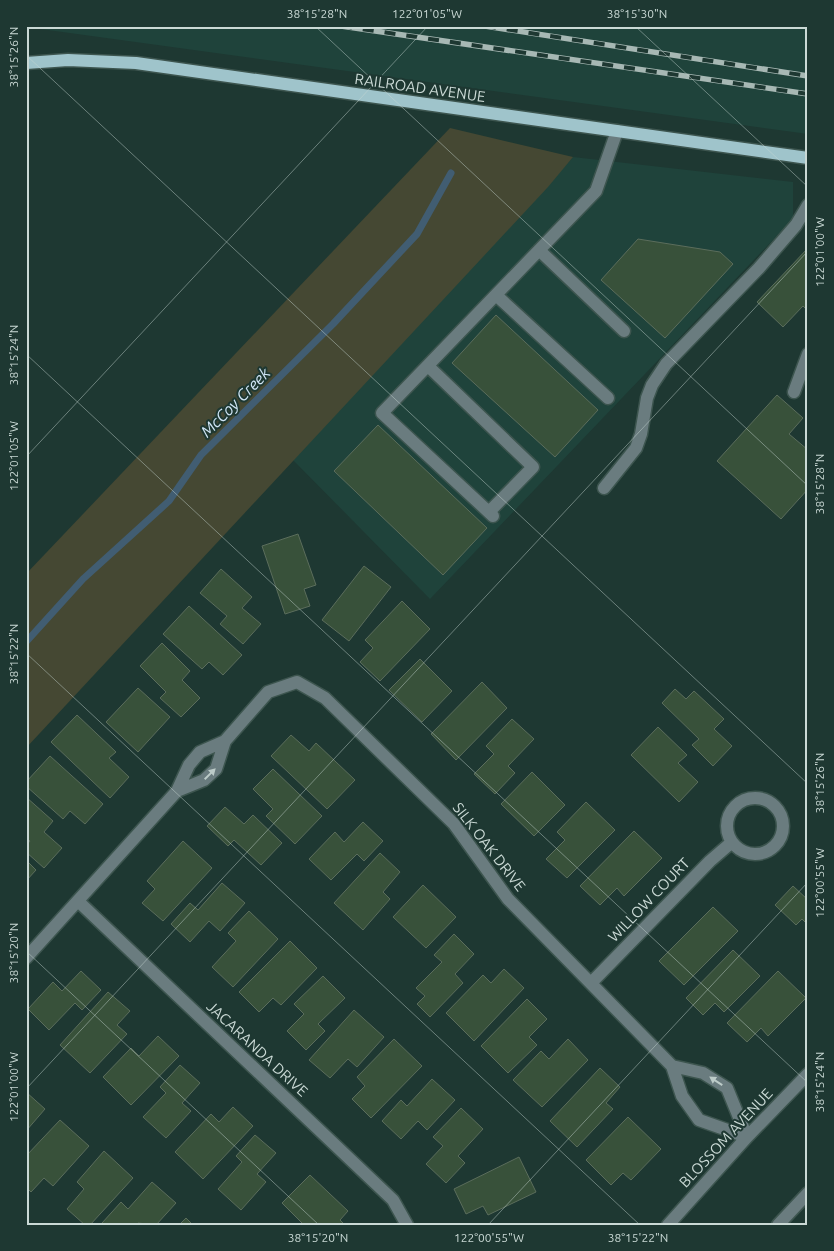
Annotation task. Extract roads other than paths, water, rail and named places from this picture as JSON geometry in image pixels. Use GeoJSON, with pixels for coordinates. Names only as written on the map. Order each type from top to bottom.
{"type":"FeatureCollection","features":[{"type":"Feature","properties":{"kind":"main road","name":"RAILROAD AVENUE"},"geometry":{"type":"LineString","coordinates":[[26,63],[68,60],[136,63],[808,158]]}},
{"type":"Feature","properties":{"kind":"street"},"geometry":{"type":"LineString","coordinates":[[428,366],[533,467],[491,514],[382,413],[596,191],[617,131]]}},
{"type":"Feature","properties":{"kind":"street"},"geometry":{"type":"LineString","coordinates":[[604,488],[636,448],[641,434],[647,398],[652,384],[666,364],[759,268],[796,225],[808,205]]}},
{"type":"Feature","properties":{"kind":"street"},"geometry":{"type":"LineString","coordinates":[[539,250],[624,331]]}},
{"type":"Feature","properties":{"kind":"street"},"geometry":{"type":"LineString","coordinates":[[496,295],[608,398]]}},
{"type":"Feature","properties":{"kind":"street"},"geometry":{"type":"LineString","coordinates":[[794,392],[808,354]]}},
{"type":"Feature","properties":{"kind":"street","name":"SILK OAK DRIVE"},"geometry":{"type":"LineString","coordinates":[[177,791],[204,780],[216,769],[226,741],[268,692],[297,682],[325,698],[454,824],[508,899],[672,1066],[682,1096],[699,1120],[747,1137]]}},
{"type":"Feature","properties":{"kind":"street","name":"SILK OAK DRIVE"},"geometry":{"type":"LineString","coordinates":[[26,958],[79,902],[177,791],[188,765],[200,752],[226,741]]}},
{"type":"Feature","properties":{"kind":"street"},"geometry":{"type":"LineString","coordinates":[[757,798],[767,800],[776,806],[781,815],[783,826],[781,836],[775,846],[765,852],[753,854],[741,850],[732,842],[728,833],[727,822],[730,812],[737,804],[747,799],[757,798]]}},
{"type":"Feature","properties":{"kind":"street","name":"WILLOW COURT"},"geometry":{"type":"LineString","coordinates":[[591,983],[710,861],[732,842]]}},
{"type":"Feature","properties":{"kind":"street","name":"JACARANDA DRIVE"},"geometry":{"type":"LineString","coordinates":[[79,902],[393,1200],[407,1225]]}},
{"type":"Feature","properties":{"kind":"street"},"geometry":{"type":"LineString","coordinates":[[672,1066],[703,1073],[728,1088],[747,1137]]}},
{"type":"Feature","properties":{"kind":"street","name":"BLOSSOM AVENUE"},"geometry":{"type":"LineString","coordinates":[[668,1225],[747,1137],[808,1074]]}},
{"type":"Feature","properties":{"kind":"street"},"geometry":{"type":"LineString","coordinates":[[778,1225],[808,1193]]}},
{"type":"Feature","properties":{"kind":"waterway","name":"McCoy Creek"},"geometry":{"type":"LineString","coordinates":[[26,642],[83,579],[169,501],[201,455],[333,324],[417,234],[451,173]]}},
{"type":"Feature","properties":{"kind":"railway"},"geometry":{"type":"LineString","coordinates":[[341,26],[808,94]]}},
{"type":"Feature","properties":{"kind":"railway"},"geometry":{"type":"LineString","coordinates":[[485,26],[808,76]]}}]}
